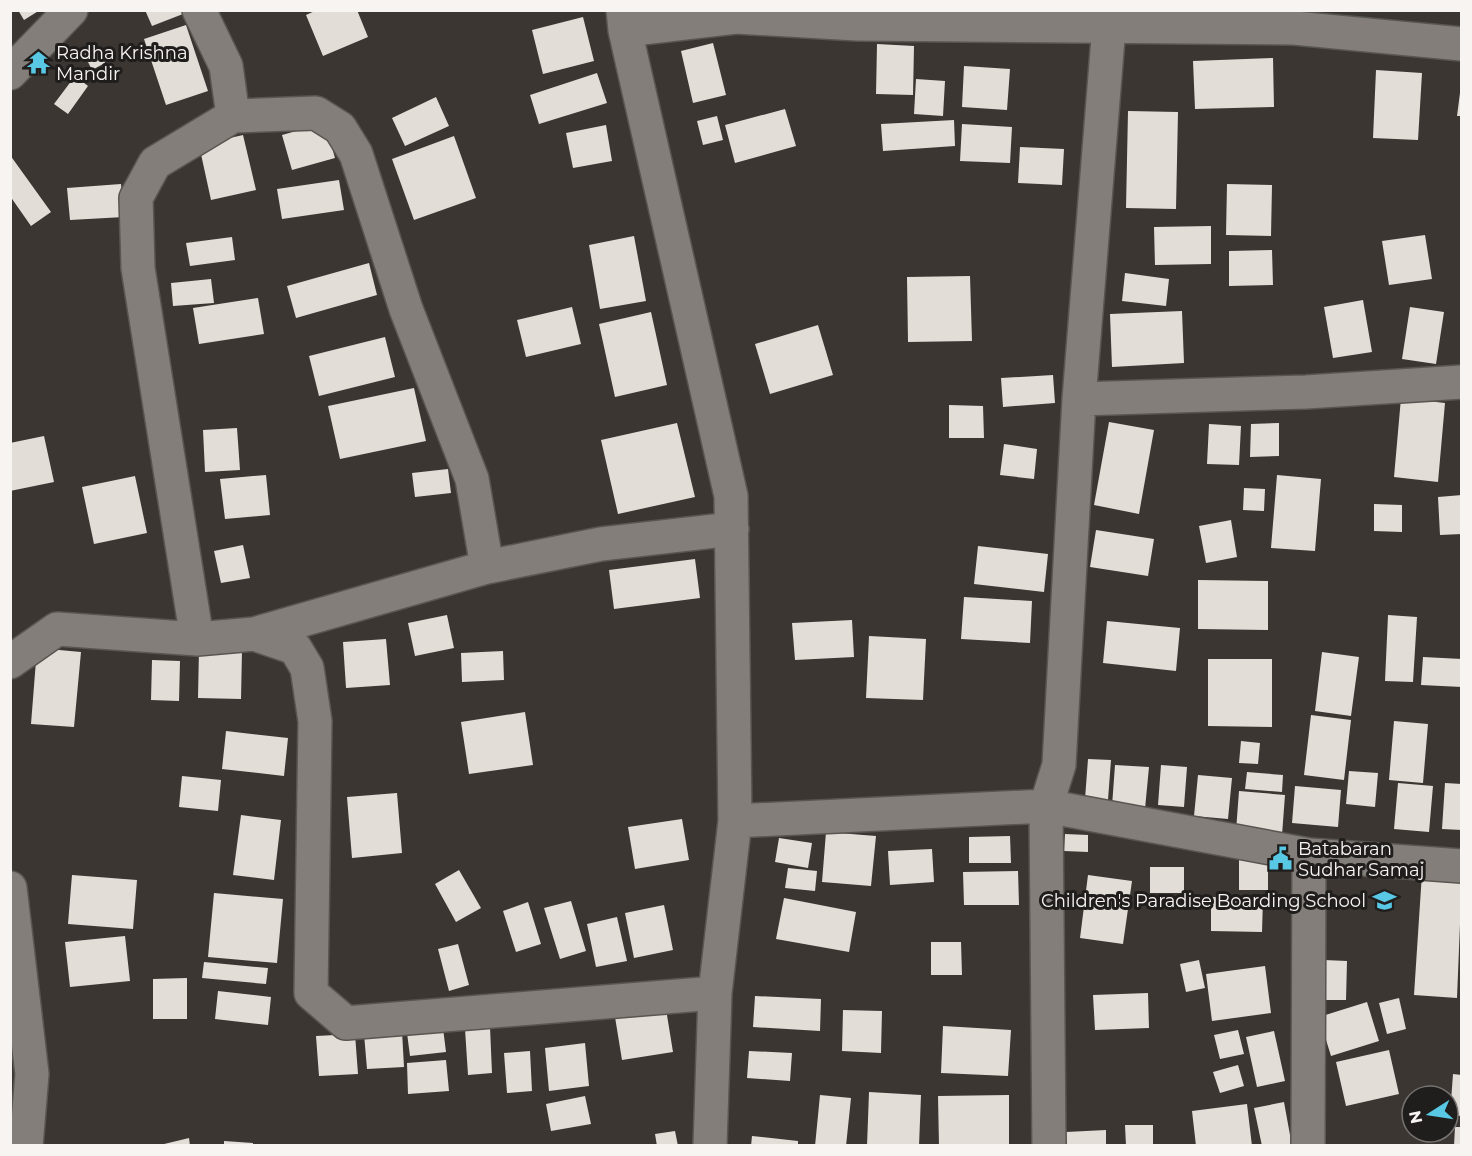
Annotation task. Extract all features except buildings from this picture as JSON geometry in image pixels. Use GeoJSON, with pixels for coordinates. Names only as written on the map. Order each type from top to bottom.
{"type":"FeatureCollection","features":[{"type":"Feature","properties":{"kind":"street"},"geometry":{"type":"LineString","coordinates":[[10,73],[71,10]]}},
{"type":"Feature","properties":{"kind":"street"},"geometry":{"type":"LineString","coordinates":[[199,10],[226,66],[233,116]]}},
{"type":"Feature","properties":{"kind":"street"},"geometry":{"type":"LineString","coordinates":[[710,1146],[716,993],[735,821],[731,496],[624,20],[858,17],[1109,26],[1296,19],[1461,44]]}},
{"type":"Feature","properties":{"kind":"street"},"geometry":{"type":"LineString","coordinates":[[1049,1146],[1046,806],[1059,765],[1080,399],[1109,26]]}},
{"type":"Feature","properties":{"kind":"street"},"geometry":{"type":"LineString","coordinates":[[197,639],[138,268],[136,198],[155,163],[233,116],[315,113],[340,128],[356,154],[406,309],[472,479],[487,567]]}},
{"type":"Feature","properties":{"kind":"street"},"geometry":{"type":"LineString","coordinates":[[1080,399],[1306,392],[1461,382]]}},
{"type":"Feature","properties":{"kind":"street"},"geometry":{"type":"LineString","coordinates":[[10,662],[57,628],[197,639],[255,634],[487,567],[601,544],[732,529]]}},
{"type":"Feature","properties":{"kind":"street"},"geometry":{"type":"LineString","coordinates":[[255,634],[295,648],[307,668],[315,721],[311,993],[346,1023],[716,993]]}},
{"type":"Feature","properties":{"kind":"street"},"geometry":{"type":"LineString","coordinates":[[735,821],[1046,806],[1308,855],[1461,866]]}},
{"type":"Feature","properties":{"kind":"street"},"geometry":{"type":"LineString","coordinates":[[1308,855],[1308,1146]]}},
{"type":"Feature","properties":{"kind":"street"},"geometry":{"type":"LineString","coordinates":[[10,888],[32,1074],[26,1146]]}},
{"type":"Feature","properties":{"kind":"place","name":"Radha Krishna Mandir"},"geometry":{"type":"Point","coordinates":[38,63]}},
{"type":"Feature","properties":{"kind":"place","name":"Batabaran Sudhar Samaj"},"geometry":{"type":"Point","coordinates":[1280,859]}},
{"type":"Feature","properties":{"kind":"place","name":"Children's Paradise Boarding School"},"geometry":{"type":"Point","coordinates":[1384,901]}}]}
